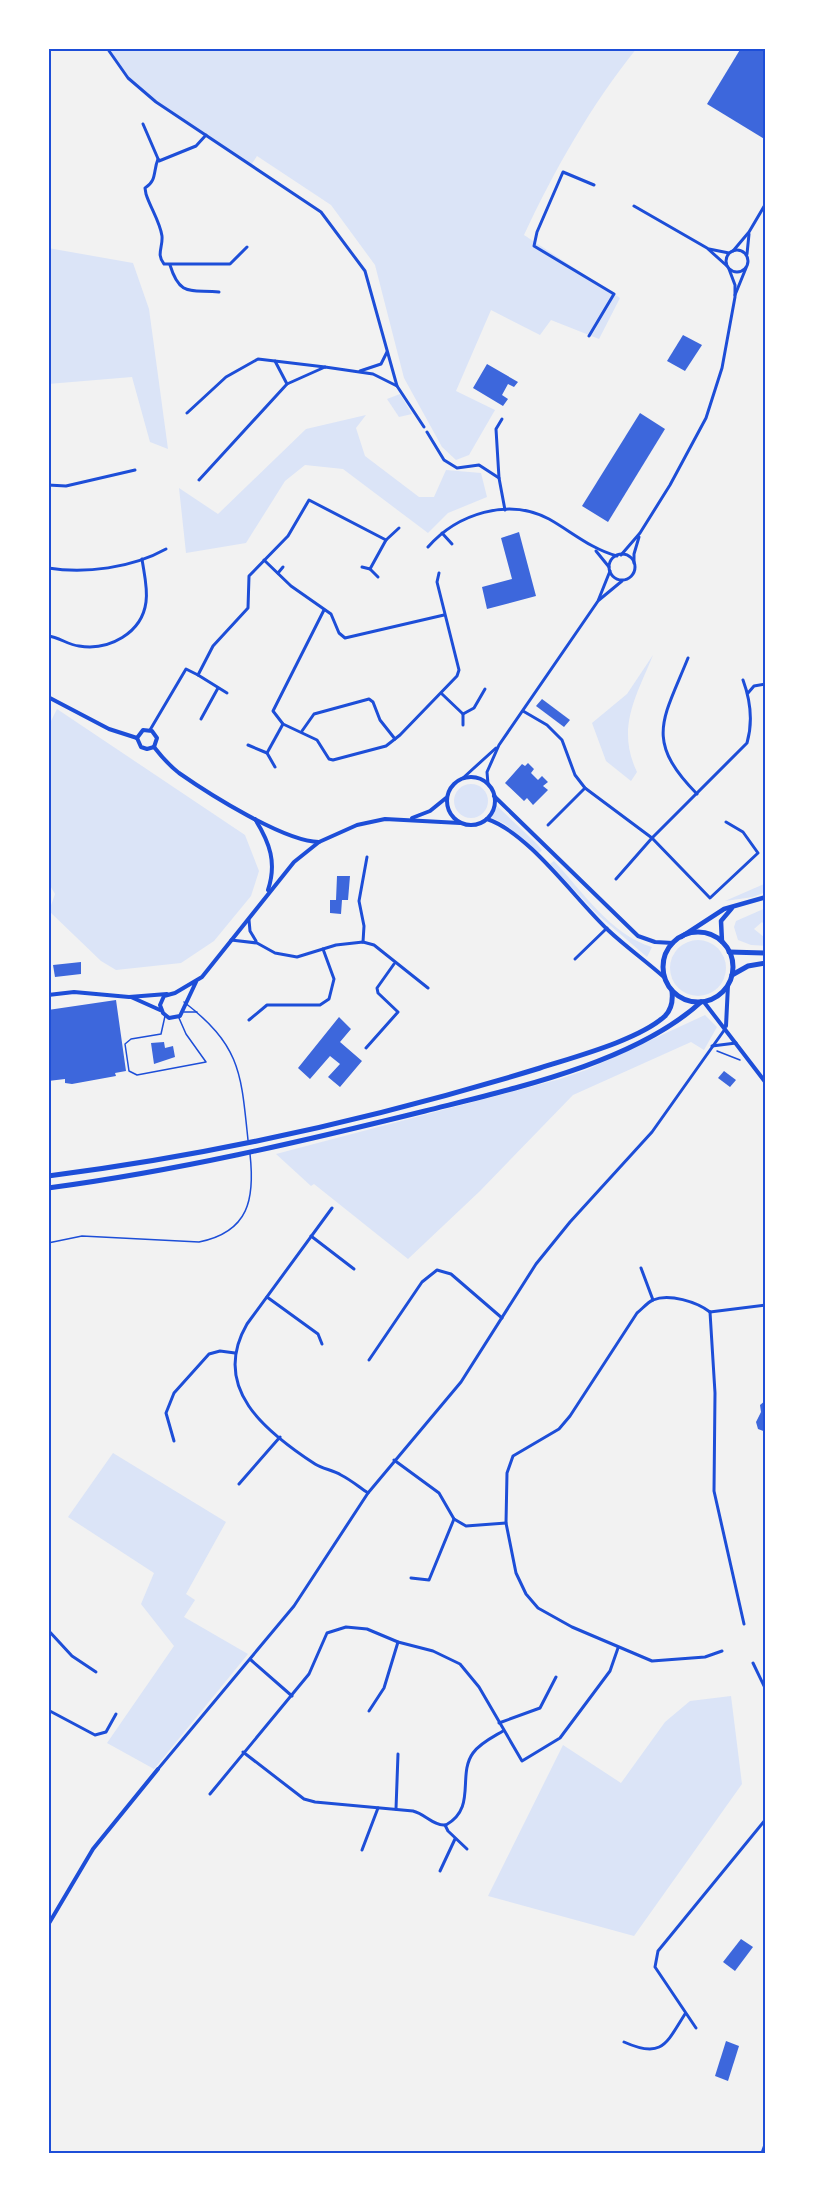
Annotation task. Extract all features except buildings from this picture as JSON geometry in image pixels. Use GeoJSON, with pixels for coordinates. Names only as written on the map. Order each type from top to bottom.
{"type":"FeatureCollection","features":[{"type":"Feature","properties":{"kind":"highway"},"geometry":{"type":"LineString","coordinates":[[48,1188],[234,1157],[511,1089],[607,1056],[663,1030],[703,1002],[718,996],[728,985],[732,975],[733,961],[729,952],[722,942],[702,933],[681,937],[673,943],[664,959],[664,978],[672,991],[685,1000],[703,1002]]}},
{"type":"Feature","properties":{"kind":"highway"},"geometry":{"type":"LineString","coordinates":[[729,952],[766,953]]}},
{"type":"Feature","properties":{"kind":"highway"},"geometry":{"type":"LineString","coordinates":[[732,975],[748,966],[766,963]]}},
{"type":"Feature","properties":{"kind":"highway"},"geometry":{"type":"LineString","coordinates":[[48,1176],[220,1148],[391,1108],[572,1058],[658,1021],[666,1015],[672,1002],[672,991]]}},
{"type":"Feature","properties":{"kind":"main road"},"geometry":{"type":"LineString","coordinates":[[681,937],[707,917],[766,897]]}},
{"type":"Feature","properties":{"kind":"main road"},"geometry":{"type":"LineString","coordinates":[[722,942],[721,921],[731,909],[740,905]]}},
{"type":"Feature","properties":{"kind":"street"},"geometry":{"type":"LineString","coordinates":[[107,48],[128,78],[149,96],[321,212],[365,271],[397,386],[424,427]]}},
{"type":"Feature","properties":{"kind":"street"},"geometry":{"type":"LineString","coordinates":[[143,124],[158,159],[152,184],[145,188],[162,236],[160,258],[164,264],[230,264],[247,247]]}},
{"type":"Feature","properties":{"kind":"street"},"geometry":{"type":"LineString","coordinates":[[158,159],[171,157],[196,146],[206,135]]}},
{"type":"Feature","properties":{"kind":"street"},"geometry":{"type":"LineString","coordinates":[[589,336],[614,294],[534,246],[537,232],[563,172],[594,185]]}},
{"type":"Feature","properties":{"kind":"street"},"geometry":{"type":"LineString","coordinates":[[673,943],[655,942],[638,936],[494,796],[488,784],[487,772],[500,745],[598,601],[611,560],[640,533],[690,451],[706,418],[722,368],[735,297],[735,285],[726,259],[749,232],[766,203]]}},
{"type":"Feature","properties":{"kind":"street"},"geometry":{"type":"LineString","coordinates":[[634,206],[707,248],[728,267],[738,272],[748,264]]}},
{"type":"Feature","properties":{"kind":"street"},"geometry":{"type":"LineString","coordinates":[[735,297],[748,264],[749,232]]}},
{"type":"Feature","properties":{"kind":"street"},"geometry":{"type":"LineString","coordinates":[[707,248],[731,252],[740,250],[747,256]]}},
{"type":"Feature","properties":{"kind":"street"},"geometry":{"type":"LineString","coordinates":[[170,265],[174,276],[183,288],[189,291],[219,292]]}},
{"type":"Feature","properties":{"kind":"street"},"geometry":{"type":"LineString","coordinates":[[356,371],[381,364],[388,352]]}},
{"type":"Feature","properties":{"kind":"street"},"geometry":{"type":"LineString","coordinates":[[187,413],[225,376],[258,358],[373,374],[397,386]]}},
{"type":"Feature","properties":{"kind":"street"},"geometry":{"type":"LineString","coordinates":[[275,361],[287,384]]}},
{"type":"Feature","properties":{"kind":"street"},"geometry":{"type":"LineString","coordinates":[[199,480],[287,384],[325,367]]}},
{"type":"Feature","properties":{"kind":"street"},"geometry":{"type":"LineString","coordinates":[[502,419],[496,429],[499,478],[505,510]]}},
{"type":"Feature","properties":{"kind":"street"},"geometry":{"type":"LineString","coordinates":[[427,432],[444,460],[457,468],[479,465],[499,478]]}},
{"type":"Feature","properties":{"kind":"street"},"geometry":{"type":"LineString","coordinates":[[48,485],[66,486],[135,470]]}},
{"type":"Feature","properties":{"kind":"street"},"geometry":{"type":"LineString","coordinates":[[198,675],[213,646],[248,608],[249,576],[288,536],[309,500],[386,540]]}},
{"type":"Feature","properties":{"kind":"street"},"geometry":{"type":"LineString","coordinates":[[428,546],[442,532],[479,513],[505,510],[534,513],[546,518],[596,549],[628,556],[634,565]]}},
{"type":"Feature","properties":{"kind":"street"},"geometry":{"type":"LineString","coordinates":[[370,569],[386,540],[399,528]]}},
{"type":"Feature","properties":{"kind":"street"},"geometry":{"type":"LineString","coordinates":[[442,532],[452,544]]}},
{"type":"Feature","properties":{"kind":"street"},"geometry":{"type":"LineString","coordinates":[[598,601],[633,574],[634,554],[640,533]]}},
{"type":"Feature","properties":{"kind":"street"},"geometry":{"type":"LineString","coordinates":[[48,568],[70,572],[142,559],[166,549]]}},
{"type":"Feature","properties":{"kind":"street"},"geometry":{"type":"LineString","coordinates":[[596,549],[614,577],[623,580]]}},
{"type":"Feature","properties":{"kind":"street"},"geometry":{"type":"LineString","coordinates":[[48,636],[77,646],[96,648],[116,642],[132,631],[146,603],[142,559]]}},
{"type":"Feature","properties":{"kind":"street"},"geometry":{"type":"LineString","coordinates":[[264,560],[334,619],[340,636],[351,639],[444,615]]}},
{"type":"Feature","properties":{"kind":"street"},"geometry":{"type":"LineString","coordinates":[[278,573],[283,567]]}},
{"type":"Feature","properties":{"kind":"street"},"geometry":{"type":"LineString","coordinates":[[362,567],[370,569],[378,577]]}},
{"type":"Feature","properties":{"kind":"street"},"geometry":{"type":"LineString","coordinates":[[324,610],[273,711],[283,724],[317,740],[329,759],[333,760],[386,746],[442,694],[459,670],[437,582],[439,573]]}},
{"type":"Feature","properties":{"kind":"street"},"geometry":{"type":"LineString","coordinates":[[688,658],[666,712],[663,734],[672,768],[697,794]]}},
{"type":"Feature","properties":{"kind":"street"},"geometry":{"type":"LineString","coordinates":[[137,738],[141,732],[150,729],[186,669],[227,693]]}},
{"type":"Feature","properties":{"kind":"street"},"geometry":{"type":"LineString","coordinates":[[616,879],[652,838],[747,742],[751,729],[748,693],[744,680]]}},
{"type":"Feature","properties":{"kind":"street"},"geometry":{"type":"LineString","coordinates":[[748,693],[754,686],[766,684]]}},
{"type":"Feature","properties":{"kind":"street"},"geometry":{"type":"LineString","coordinates":[[201,719],[218,688]]}},
{"type":"Feature","properties":{"kind":"street"},"geometry":{"type":"LineString","coordinates":[[463,714],[474,708],[485,689]]}},
{"type":"Feature","properties":{"kind":"street"},"geometry":{"type":"LineString","coordinates":[[442,694],[463,714],[463,725]]}},
{"type":"Feature","properties":{"kind":"street"},"geometry":{"type":"LineString","coordinates":[[48,697],[109,729],[137,738]]}},
{"type":"Feature","properties":{"kind":"street"},"geometry":{"type":"LineString","coordinates":[[302,731],[314,714],[369,699],[380,720],[394,739]]}},
{"type":"Feature","properties":{"kind":"street"},"geometry":{"type":"LineString","coordinates":[[523,711],[548,725],[562,740],[575,775],[585,788],[652,838],[710,898],[758,853],[743,832],[726,822]]}},
{"type":"Feature","properties":{"kind":"street"},"geometry":{"type":"LineString","coordinates":[[267,753],[283,724]]}},
{"type":"Feature","properties":{"kind":"street"},"geometry":{"type":"LineString","coordinates":[[150,729],[156,735],[154,747]]}},
{"type":"Feature","properties":{"kind":"street"},"geometry":{"type":"LineString","coordinates":[[137,738],[139,744],[144,748],[154,747]]}},
{"type":"Feature","properties":{"kind":"street"},"geometry":{"type":"LineString","coordinates":[[249,745],[267,753],[275,766]]}},
{"type":"Feature","properties":{"kind":"street"},"geometry":{"type":"LineString","coordinates":[[460,823],[448,809],[447,797],[452,785],[500,745]]}},
{"type":"Feature","properties":{"kind":"street"},"geometry":{"type":"LineString","coordinates":[[154,747],[180,774],[254,817],[304,842],[319,842]]}},
{"type":"Feature","properties":{"kind":"street"},"geometry":{"type":"LineString","coordinates":[[463,778],[477,778],[488,784]]}},
{"type":"Feature","properties":{"kind":"street"},"geometry":{"type":"LineString","coordinates":[[548,825],[585,788]]}},
{"type":"Feature","properties":{"kind":"street"},"geometry":{"type":"LineString","coordinates":[[129,997],[160,1010],[165,1016],[172,1018],[182,1013],[184,1002],[196,982],[294,862],[319,842],[372,821],[409,819],[474,825],[487,819],[494,808],[494,796]]}},
{"type":"Feature","properties":{"kind":"street"},"geometry":{"type":"LineString","coordinates":[[409,819],[430,811],[447,797]]}},
{"type":"Feature","properties":{"kind":"street"},"geometry":{"type":"LineString","coordinates":[[254,817],[272,853],[274,874],[267,894]]}},
{"type":"Feature","properties":{"kind":"street"},"geometry":{"type":"LineString","coordinates":[[487,819],[508,829],[527,846],[607,928],[664,978]]}},
{"type":"Feature","properties":{"kind":"street"},"geometry":{"type":"LineString","coordinates":[[363,942],[364,926],[359,901],[367,857]]}},
{"type":"Feature","properties":{"kind":"street"},"geometry":{"type":"LineString","coordinates":[[249,917],[250,931],[257,943]]}},
{"type":"Feature","properties":{"kind":"street"},"geometry":{"type":"LineString","coordinates":[[575,959],[607,928]]}},
{"type":"Feature","properties":{"kind":"street"},"geometry":{"type":"LineString","coordinates":[[230,940],[257,943],[288,957],[304,957],[323,949],[363,942],[374,945],[394,964],[428,988]]}},
{"type":"Feature","properties":{"kind":"street"},"geometry":{"type":"LineString","coordinates":[[249,1020],[267,1005],[312,1006],[320,1005],[329,999],[334,979],[323,949]]}},
{"type":"Feature","properties":{"kind":"street"},"geometry":{"type":"LineString","coordinates":[[366,1048],[399,1012],[378,993],[377,988],[394,964]]}},
{"type":"Feature","properties":{"kind":"street"},"geometry":{"type":"LineString","coordinates":[[48,995],[90,992],[129,997],[167,994],[175,993],[196,982]]}},
{"type":"Feature","properties":{"kind":"street"},"geometry":{"type":"LineString","coordinates":[[48,1925],[93,1849],[294,1606],[368,1493],[461,1382],[536,1264],[570,1221],[652,1132],[726,1028],[728,985]]}},
{"type":"Feature","properties":{"kind":"street"},"geometry":{"type":"LineString","coordinates":[[175,993],[184,1002]]}},
{"type":"Feature","properties":{"kind":"street"},"geometry":{"type":"LineString","coordinates":[[160,1010],[160,1002],[167,994]]}},
{"type":"Feature","properties":{"kind":"street"},"geometry":{"type":"LineString","coordinates":[[703,1002],[726,1028],[766,1083]]}},
{"type":"Feature","properties":{"kind":"street"},"geometry":{"type":"LineString","coordinates":[[712,1046],[736,1043]]}},
{"type":"Feature","properties":{"kind":"street"},"geometry":{"type":"LineString","coordinates":[[332,1208],[241,1334],[235,1353],[237,1380],[245,1403],[261,1423],[318,1466],[342,1475],[368,1493]]}},
{"type":"Feature","properties":{"kind":"street"},"geometry":{"type":"LineString","coordinates":[[311,1236],[354,1269]]}},
{"type":"Feature","properties":{"kind":"street"},"geometry":{"type":"LineString","coordinates":[[641,1268],[653,1299]]}},
{"type":"Feature","properties":{"kind":"street"},"geometry":{"type":"LineString","coordinates":[[369,1360],[422,1282],[437,1270],[451,1274],[502,1318]]}},
{"type":"Feature","properties":{"kind":"street"},"geometry":{"type":"LineString","coordinates":[[267,1297],[318,1334],[322,1344]]}},
{"type":"Feature","properties":{"kind":"street"},"geometry":{"type":"LineString","coordinates":[[722,1651],[705,1657],[652,1661],[618,1648],[538,1608],[526,1594],[516,1573],[506,1523],[507,1473],[513,1456],[559,1429],[570,1416],[638,1313],[653,1299],[689,1301],[710,1312],[766,1305]]}},
{"type":"Feature","properties":{"kind":"street"},"geometry":{"type":"LineString","coordinates":[[710,1312],[715,1393],[714,1491],[744,1624]]}},
{"type":"Feature","properties":{"kind":"street"},"geometry":{"type":"LineString","coordinates":[[174,1441],[166,1413],[174,1393],[209,1354],[220,1351],[235,1353]]}},
{"type":"Feature","properties":{"kind":"street"},"geometry":{"type":"LineString","coordinates":[[239,1484],[280,1437]]}},
{"type":"Feature","properties":{"kind":"street"},"geometry":{"type":"LineString","coordinates":[[394,1460],[439,1493],[454,1519],[466,1526],[506,1523]]}},
{"type":"Feature","properties":{"kind":"street"},"geometry":{"type":"LineString","coordinates":[[411,1578],[429,1580],[454,1519]]}},
{"type":"Feature","properties":{"kind":"street"},"geometry":{"type":"LineString","coordinates":[[210,1794],[309,1674],[320,1644],[332,1630],[346,1627],[367,1629],[399,1642],[433,1651],[460,1664],[479,1687],[522,1761],[556,1741],[610,1671],[618,1648]]}},
{"type":"Feature","properties":{"kind":"street"},"geometry":{"type":"LineString","coordinates":[[48,1630],[72,1656],[96,1672]]}},
{"type":"Feature","properties":{"kind":"street"},"geometry":{"type":"LineString","coordinates":[[369,1711],[384,1688],[399,1642]]}},
{"type":"Feature","properties":{"kind":"street"},"geometry":{"type":"LineString","coordinates":[[250,1660],[292,1696]]}},
{"type":"Feature","properties":{"kind":"street"},"geometry":{"type":"LineString","coordinates":[[753,1663],[766,1690]]}},
{"type":"Feature","properties":{"kind":"street"},"geometry":{"type":"LineString","coordinates":[[499,1723],[540,1708],[556,1677]]}},
{"type":"Feature","properties":{"kind":"street"},"geometry":{"type":"LineString","coordinates":[[48,1710],[95,1736],[106,1732],[116,1714]]}},
{"type":"Feature","properties":{"kind":"street"},"geometry":{"type":"LineString","coordinates":[[243,1752],[304,1799],[420,1812],[438,1825],[446,1825],[454,1819],[464,1802],[467,1767],[474,1752],[503,1731]]}},
{"type":"Feature","properties":{"kind":"street"},"geometry":{"type":"LineString","coordinates":[[396,1809],[398,1754]]}},
{"type":"Feature","properties":{"kind":"street"},"geometry":{"type":"LineString","coordinates":[[362,1850],[378,1808]]}},
{"type":"Feature","properties":{"kind":"street"},"geometry":{"type":"LineString","coordinates":[[696,2028],[655,1966],[658,1951],[766,1819]]}},
{"type":"Feature","properties":{"kind":"street"},"geometry":{"type":"LineString","coordinates":[[446,1825],[455,1839],[467,1849]]}},
{"type":"Feature","properties":{"kind":"street"},"geometry":{"type":"LineString","coordinates":[[440,1871],[455,1839]]}},
{"type":"Feature","properties":{"kind":"street"},"geometry":{"type":"LineString","coordinates":[[624,2042],[644,2051],[658,2048],[667,2042],[685,2014]]}},
{"type":"Feature","properties":{"kind":"street"},"geometry":{"type":"LineString","coordinates":[[762,2153],[766,2142]]}},
{"type":"Feature","properties":{"kind":"lane"},"geometry":{"type":"LineString","coordinates":[[48,1243],[82,1236],[199,1242],[215,1238],[237,1224],[245,1211],[253,1183],[238,1069],[227,1044],[200,1013],[184,1002]]}},
{"type":"Feature","properties":{"kind":"lane"},"geometry":{"type":"LineString","coordinates":[[165,1016],[161,1034],[131,1039],[125,1044],[129,1071],[137,1075],[206,1062],[180,1023],[182,1013],[191,1011],[200,1013]]}},
{"type":"Feature","properties":{"kind":"path"},"geometry":{"type":"LineString","coordinates":[[712,1046],[720,1054],[742,1060]]}},
{"type":"Feature","properties":{"kind":"shaded area"},"geometry":{"type":"Polygon","coordinates":[[[107,48],[637,48],[604,92],[575,138],[524,235],[620,298],[599,339],[551,320],[540,335],[491,310],[456,391],[495,410],[469,455],[456,460],[442,447],[404,378],[375,265],[331,205],[257,156],[251,165],[156,102],[128,78],[107,48]]]}},
{"type":"Feature","properties":{"kind":"shaded area"},"geometry":{"type":"Polygon","coordinates":[[[48,248],[133,263],[149,309],[168,449],[150,442],[132,377],[48,384],[48,248]]]}},
{"type":"Feature","properties":{"kind":"shaded area"},"geometry":{"type":"Polygon","coordinates":[[[400,394],[412,414],[399,417],[387,399],[400,394]]]}},
{"type":"Feature","properties":{"kind":"shaded area"},"geometry":{"type":"Polygon","coordinates":[[[366,415],[356,428],[365,456],[419,497],[434,497],[446,470],[481,473],[487,497],[448,513],[428,533],[343,469],[305,465],[285,481],[246,543],[186,553],[179,488],[218,514],[306,429],[366,415]]]}},
{"type":"Feature","properties":{"kind":"shaded area"},"geometry":{"type":"Polygon","coordinates":[[[653,655],[635,699],[628,727],[631,756],[637,772],[631,781],[606,761],[592,723],[627,694],[653,655]]]}},
{"type":"Feature","properties":{"kind":"shaded area"},"geometry":{"type":"Polygon","coordinates":[[[57,709],[245,835],[259,871],[251,896],[214,941],[181,963],[116,970],[101,961],[49,911],[55,894],[48,882],[48,727],[57,709]]]}},
{"type":"Feature","properties":{"kind":"shaded area"},"geometry":{"type":"Polygon","coordinates":[[[471,784],[483,789],[488,801],[483,813],[471,818],[459,813],[454,801],[459,789],[471,784]]]}},
{"type":"Feature","properties":{"kind":"shaded area"},"geometry":{"type":"Polygon","coordinates":[[[496,805],[537,844],[542,850],[539,853],[505,824],[490,817],[496,805]]]}},
{"type":"Feature","properties":{"kind":"shaded area"},"geometry":{"type":"Polygon","coordinates":[[[554,861],[610,922],[623,933],[652,947],[647,957],[598,915],[550,864],[554,861]]]}},
{"type":"Feature","properties":{"kind":"shaded area"},"geometry":{"type":"Polygon","coordinates":[[[766,883],[766,892],[753,897],[725,901],[766,883]]]}},
{"type":"Feature","properties":{"kind":"shaded area"},"geometry":{"type":"Polygon","coordinates":[[[766,908],[766,927],[762,922],[754,929],[764,937],[766,946],[751,945],[738,940],[734,927],[736,921],[766,908]]]}},
{"type":"Feature","properties":{"kind":"shaded area"},"geometry":{"type":"Polygon","coordinates":[[[693,940],[703,940],[718,948],[724,957],[726,968],[724,979],[718,988],[703,996],[693,996],[682,991],[675,984],[670,973],[670,963],[675,952],[682,945],[693,940]]]}},
{"type":"Feature","properties":{"kind":"shaded area"},"geometry":{"type":"Polygon","coordinates":[[[705,1015],[717,1027],[704,1050],[691,1042],[573,1095],[480,1191],[408,1259],[314,1184],[311,1186],[276,1154],[560,1079],[586,1070],[705,1015]]]}},
{"type":"Feature","properties":{"kind":"shaded area"},"geometry":{"type":"Polygon","coordinates":[[[113,1453],[226,1522],[186,1594],[195,1600],[184,1617],[248,1654],[154,1769],[107,1743],[174,1646],[141,1604],[154,1573],[68,1517],[113,1453]]]}},
{"type":"Feature","properties":{"kind":"shaded area"},"geometry":{"type":"Polygon","coordinates":[[[731,1696],[742,1784],[634,1936],[488,1896],[563,1745],[621,1783],[665,1722],[690,1701],[731,1696]]]}}]}
